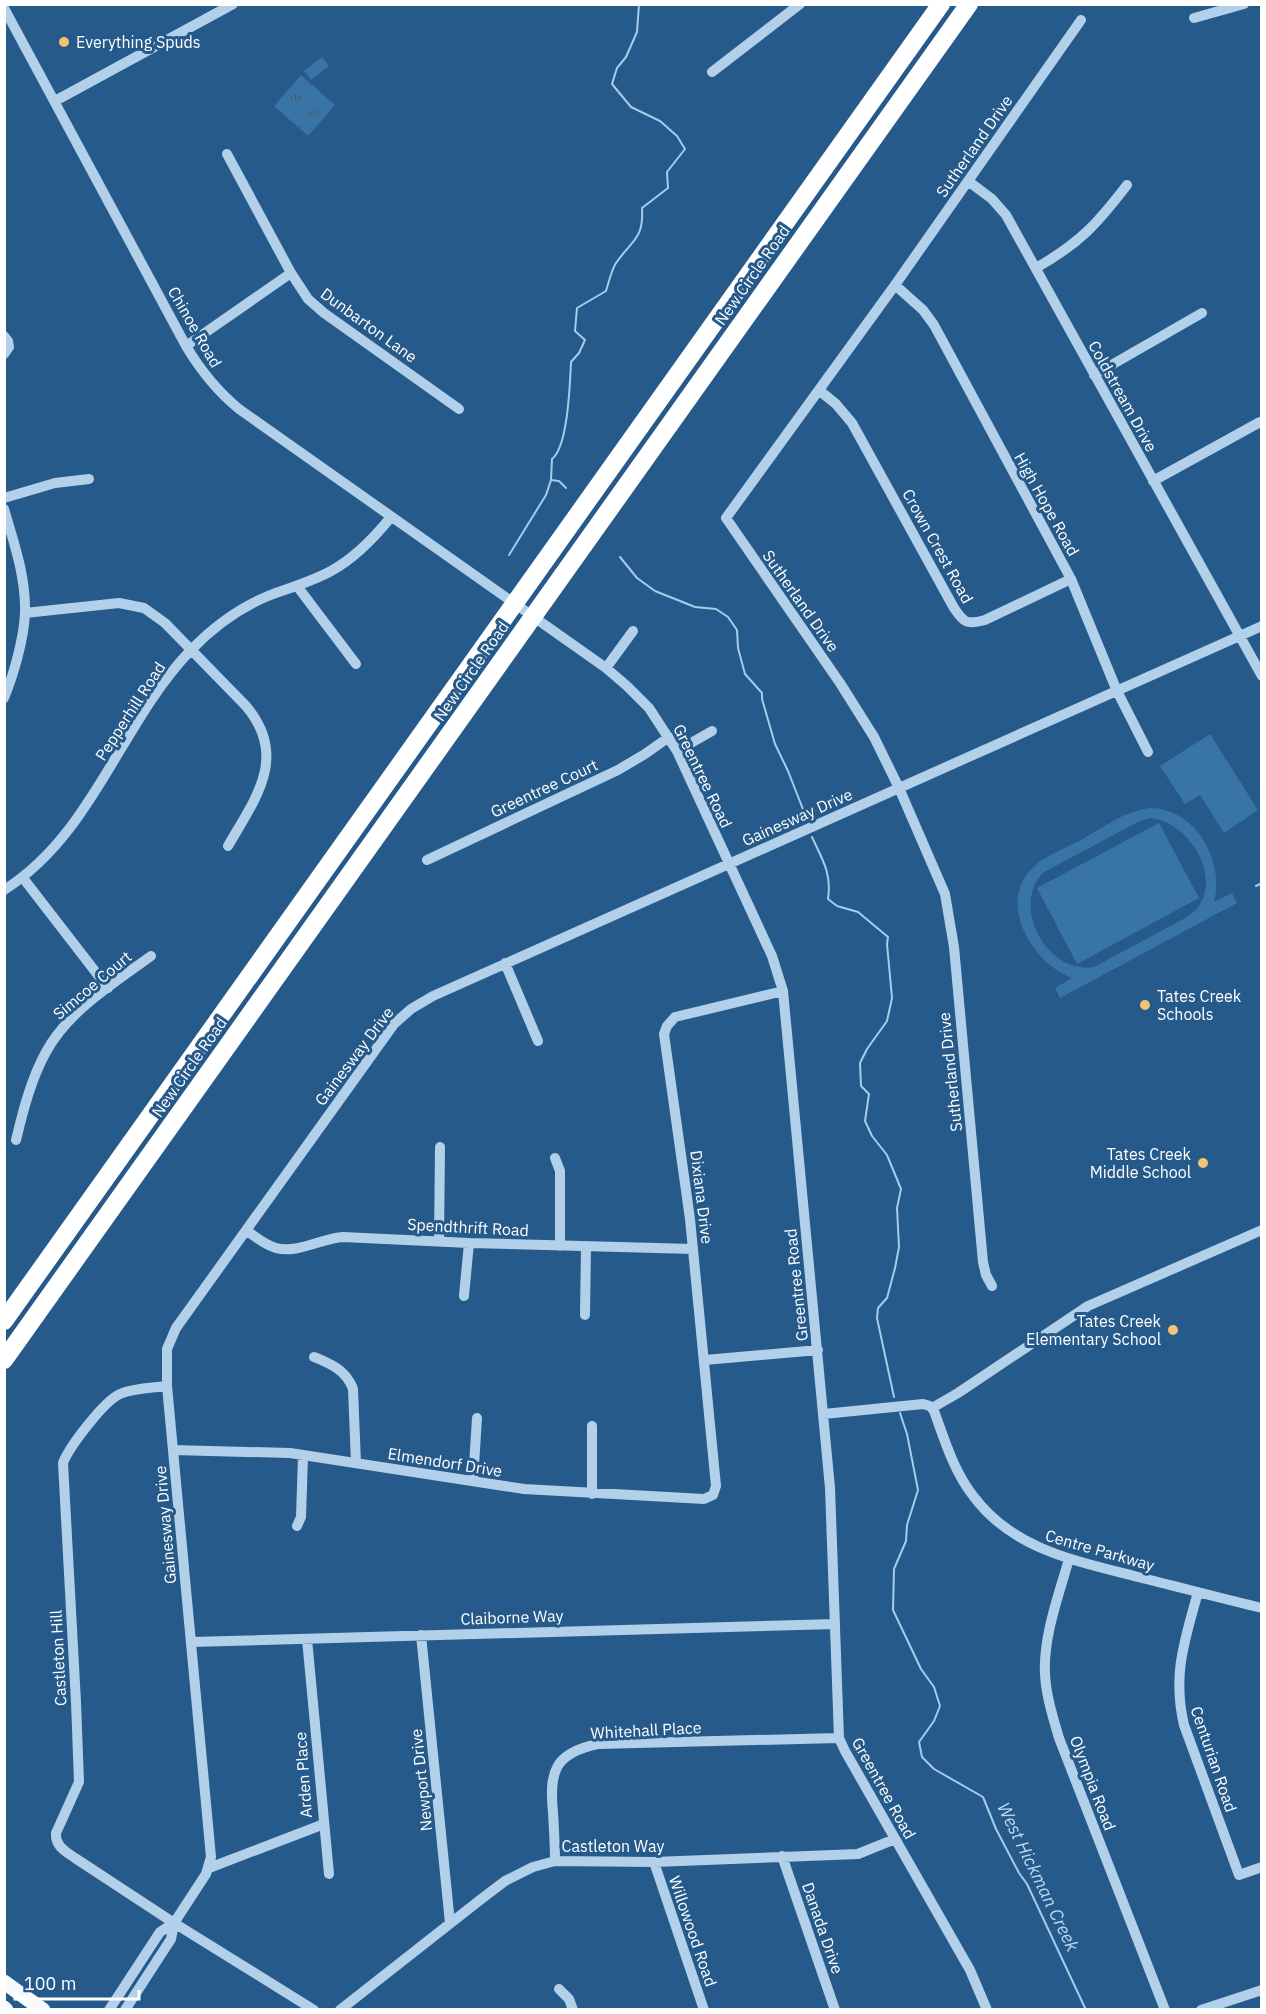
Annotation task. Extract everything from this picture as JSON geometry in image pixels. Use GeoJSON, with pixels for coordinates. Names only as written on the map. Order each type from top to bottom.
{"type":"FeatureCollection","features":[{"type":"Feature","properties":{"kind":"highway","name":"New Circle Road"},"geometry":{"type":"LineString","coordinates":[[4,1321],[941,4]]}},
{"type":"Feature","properties":{"kind":"highway","name":"New Circle Road"},"geometry":{"type":"LineString","coordinates":[[4,1360],[969,4]]}},
{"type":"Feature","properties":{"kind":"highway"},"geometry":{"type":"LineString","coordinates":[[4,1368],[70,1269]]}},
{"type":"Feature","properties":{"kind":"main road"},"geometry":{"type":"LineString","coordinates":[[4,1983],[44,2010]]}},
{"type":"Feature","properties":{"kind":"street"},"geometry":{"type":"LineString","coordinates":[[55,101],[233,4]]}},
{"type":"Feature","properties":{"kind":"street"},"geometry":{"type":"LineString","coordinates":[[712,72],[800,4]]}},
{"type":"Feature","properties":{"kind":"street"},"geometry":{"type":"LineString","coordinates":[[1194,18],[1244,4]]}},
{"type":"Feature","properties":{"kind":"street","name":"Chinoe Road"},"geometry":{"type":"LineString","coordinates":[[4,8],[186,346],[204,374],[225,398],[525,610]]}},
{"type":"Feature","properties":{"kind":"street","name":"Sutherland Drive"},"geometry":{"type":"LineString","coordinates":[[992,1286],[983,1262],[954,948],[945,894],[874,737],[726,518],[820,391],[1081,20]]}},
{"type":"Feature","properties":{"kind":"street","name":"Dunbarton Lane"},"geometry":{"type":"LineString","coordinates":[[227,154],[291,273],[308,299],[324,313],[459,409]]}},
{"type":"Feature","properties":{"kind":"street","name":"Coldstream Drive"},"geometry":{"type":"LineString","coordinates":[[968,181],[1000,206],[1262,676]]}},
{"type":"Feature","properties":{"kind":"street"},"geometry":{"type":"LineString","coordinates":[[1036,268],[1060,254],[1092,229],[1127,184]]}},
{"type":"Feature","properties":{"kind":"street"},"geometry":{"type":"LineString","coordinates":[[186,346],[291,273]]}},
{"type":"Feature","properties":{"kind":"street","name":"High Hope Road"},"geometry":{"type":"LineString","coordinates":[[895,285],[923,310],[934,325],[1071,579],[1117,691],[1148,752]]}},
{"type":"Feature","properties":{"kind":"street"},"geometry":{"type":"LineString","coordinates":[[1094,375],[1202,313]]}},
{"type":"Feature","properties":{"kind":"street"},"geometry":{"type":"LineString","coordinates":[[4,336],[9,347],[4,354]]}},
{"type":"Feature","properties":{"kind":"street","name":"Crown Crest Road"},"geometry":{"type":"LineString","coordinates":[[820,391],[836,404],[852,423],[954,608],[966,622],[973,624],[986,620],[1071,579]]}},
{"type":"Feature","properties":{"kind":"street"},"geometry":{"type":"LineString","coordinates":[[1153,481],[1260,422]]}},
{"type":"Feature","properties":{"kind":"street"},"geometry":{"type":"LineString","coordinates":[[4,498],[55,483],[89,479]]}},
{"type":"Feature","properties":{"kind":"street"},"geometry":{"type":"LineString","coordinates":[[4,509],[19,561],[25,613],[16,660],[4,698]]}},
{"type":"Feature","properties":{"kind":"street","name":"Pepperhill Road"},"geometry":{"type":"LineString","coordinates":[[4,890],[23,878],[51,852],[81,814],[169,675],[192,650],[247,606],[297,586],[345,562],[371,541],[392,517]]}},
{"type":"Feature","properties":{"kind":"street"},"geometry":{"type":"LineString","coordinates":[[297,586],[356,664]]}},
{"type":"Feature","properties":{"kind":"street"},"geometry":{"type":"LineString","coordinates":[[25,613],[119,603],[135,605],[154,614],[192,650],[255,717],[261,728],[266,747],[266,774],[261,789],[228,846]]}},
{"type":"Feature","properties":{"kind":"street","name":"Greentree Road"},"geometry":{"type":"LineString","coordinates":[[525,610],[606,668],[627,686],[649,708],[669,737],[771,956],[783,991],[830,1488],[839,1738],[970,1970],[987,2010]]}},
{"type":"Feature","properties":{"kind":"street","name":"Gainesway Drive"},"geometry":{"type":"LineString","coordinates":[[209,1868],[211,1848],[167,1386],[166,1362],[170,1339],[394,1024],[419,1003],[505,963],[1262,626]]}},
{"type":"Feature","properties":{"kind":"street"},"geometry":{"type":"LineString","coordinates":[[606,668],[633,632]]}},
{"type":"Feature","properties":{"kind":"street"},"geometry":{"type":"LineString","coordinates":[[677,750],[712,731]]}},
{"type":"Feature","properties":{"kind":"street","name":"Greentree Court"},"geometry":{"type":"LineString","coordinates":[[427,860],[618,770],[669,737]]}},
{"type":"Feature","properties":{"kind":"street"},"geometry":{"type":"LineString","coordinates":[[23,878],[108,988]]}},
{"type":"Feature","properties":{"kind":"street","name":"Simcoe Court"},"geometry":{"type":"LineString","coordinates":[[16,1140],[39,1066],[46,1051],[70,1020],[151,956]]}},
{"type":"Feature","properties":{"kind":"street"},"geometry":{"type":"LineString","coordinates":[[505,963],[538,1041]]}},
{"type":"Feature","properties":{"kind":"street","name":"Dixiana Drive"},"geometry":{"type":"LineString","coordinates":[[713,1495],[716,1486],[705,1360],[684,1168],[664,1034],[667,1026],[675,1017],[783,991]]}},
{"type":"Feature","properties":{"kind":"street"},"geometry":{"type":"LineString","coordinates":[[439,1241],[440,1147]]}},
{"type":"Feature","properties":{"kind":"street"},"geometry":{"type":"LineString","coordinates":[[555,1158],[560,1170],[560,1246]]}},
{"type":"Feature","properties":{"kind":"street"},"geometry":{"type":"LineString","coordinates":[[824,1414],[923,1404],[932,1408],[1088,1306],[1262,1230]]}},
{"type":"Feature","properties":{"kind":"street","name":"Spendthrift Road"},"geometry":{"type":"LineString","coordinates":[[246,1231],[268,1245],[288,1249],[343,1237],[469,1244],[693,1249]]}},
{"type":"Feature","properties":{"kind":"street"},"geometry":{"type":"LineString","coordinates":[[464,1296],[469,1244]]}},
{"type":"Feature","properties":{"kind":"street"},"geometry":{"type":"LineString","coordinates":[[585,1315],[586,1247]]}},
{"type":"Feature","properties":{"kind":"street"},"geometry":{"type":"LineString","coordinates":[[705,1360],[818,1350]]}},
{"type":"Feature","properties":{"kind":"street"},"geometry":{"type":"LineString","coordinates":[[314,1357],[336,1367],[349,1378],[353,1399],[356,1463]]}},
{"type":"Feature","properties":{"kind":"street","name":"Castleton Hill"},"geometry":{"type":"LineString","coordinates":[[167,1386],[131,1391],[116,1396],[97,1414],[70,1449],[63,1463],[79,1782],[56,1833],[56,1839],[62,1848],[75,1858],[174,1923]]}},
{"type":"Feature","properties":{"kind":"street","name":"Centre Parkway"},"geometry":{"type":"LineString","coordinates":[[932,1408],[958,1473],[983,1509],[1024,1541],[1069,1559],[1262,1608]]}},
{"type":"Feature","properties":{"kind":"street"},"geometry":{"type":"LineString","coordinates":[[473,1482],[477,1418]]}},
{"type":"Feature","properties":{"kind":"street"},"geometry":{"type":"LineString","coordinates":[[592,1426],[592,1494]]}},
{"type":"Feature","properties":{"kind":"street","name":"Elmendorf Drive"},"geometry":{"type":"LineString","coordinates":[[173,1450],[277,1452],[524,1489],[704,1498],[713,1495]]}},
{"type":"Feature","properties":{"kind":"street"},"geometry":{"type":"LineString","coordinates":[[297,1526],[301,1517],[303,1456]]}},
{"type":"Feature","properties":{"kind":"street","name":"Olympia Road"},"geometry":{"type":"LineString","coordinates":[[1069,1559],[1048,1639],[1045,1672],[1049,1702],[1059,1738],[1165,2010]]}},
{"type":"Feature","properties":{"kind":"street","name":"Centurian Road"},"geometry":{"type":"LineString","coordinates":[[1198,1592],[1180,1657],[1178,1692],[1180,1708],[1184,1725],[1239,1875],[1262,1867]]}},
{"type":"Feature","properties":{"kind":"street","name":"Claiborne Way"},"geometry":{"type":"LineString","coordinates":[[191,1642],[835,1624]]}},
{"type":"Feature","properties":{"kind":"street","name":"Newport Drive"},"geometry":{"type":"LineString","coordinates":[[422,1635],[450,1923]]}},
{"type":"Feature","properties":{"kind":"street","name":"Arden Place"},"geometry":{"type":"LineString","coordinates":[[209,1868],[324,1824],[306,1639]]}},
{"type":"Feature","properties":{"kind":"street","name":"Whitehall Place"},"geometry":{"type":"LineString","coordinates":[[555,1861],[552,1778],[561,1762],[578,1750],[598,1744],[839,1738]]}},
{"type":"Feature","properties":{"kind":"street"},"geometry":{"type":"LineString","coordinates":[[324,1824],[329,1874]]}},
{"type":"Feature","properties":{"kind":"street","name":"Castleton Way"},"geometry":{"type":"LineString","coordinates":[[340,2010],[505,1881],[526,1870],[555,1861],[654,1862],[858,1854],[895,1839]]}},
{"type":"Feature","properties":{"kind":"street","name":"Danada Drive"},"geometry":{"type":"LineString","coordinates":[[782,1856],[835,2010]]}},
{"type":"Feature","properties":{"kind":"street","name":"Willowood Road"},"geometry":{"type":"LineString","coordinates":[[654,1862],[704,2010]]}},
{"type":"Feature","properties":{"kind":"street"},"geometry":{"type":"LineString","coordinates":[[125,2010],[171,1939],[174,1923],[209,1868]]}},
{"type":"Feature","properties":{"kind":"street"},"geometry":{"type":"LineString","coordinates":[[109,2010],[160,1932],[174,1923]]}},
{"type":"Feature","properties":{"kind":"street"},"geometry":{"type":"LineString","coordinates":[[174,1923],[314,2010]]}},
{"type":"Feature","properties":{"kind":"street"},"geometry":{"type":"LineString","coordinates":[[559,1989],[569,1999],[573,2010]]}},
{"type":"Feature","properties":{"kind":"street"},"geometry":{"type":"LineString","coordinates":[[1201,2010],[1262,1990]]}},
{"type":"Feature","properties":{"kind":"green space"},"geometry":{"type":"Polygon","coordinates":[[[322,57],[329,66],[311,80],[304,71],[322,57]]]}},
{"type":"Feature","properties":{"kind":"green space"},"geometry":{"type":"Polygon","coordinates":[[[301,75],[335,105],[308,136],[274,106],[301,75]]]}},
{"type":"Feature","properties":{"kind":"green space"},"geometry":{"type":"Polygon","coordinates":[[[1210,734],[1258,810],[1224,833],[1200,795],[1185,804],[1160,766],[1210,734]]]}},
{"type":"Feature","properties":{"kind":"green space"},"geometry":{"type":"Polygon","coordinates":[[[1142,809],[1167,811],[1181,817],[1194,827],[1204,840],[1215,870],[1214,902],[1232,893],[1237,903],[1060,998],[1055,988],[1072,978],[1046,961],[1026,935],[1020,920],[1018,904],[1020,889],[1027,874],[1040,861],[1114,820],[1142,809]],[[1151,818],[1140,821],[1044,872],[1034,886],[1031,902],[1032,919],[1049,949],[1062,960],[1077,967],[1094,967],[1187,917],[1199,905],[1205,891],[1205,875],[1201,859],[1181,832],[1167,823],[1151,818]]]}},
{"type":"Feature","properties":{"kind":"green space"},"geometry":{"type":"Polygon","coordinates":[[[1159,823],[1199,898],[1077,964],[1037,888],[1159,823]]]}},
{"type":"Feature","properties":{"kind":"waterway","name":"West Hickman Creek"},"geometry":{"type":"LineString","coordinates":[[566,488],[559,481],[551,480],[552,459],[562,442],[565,429],[571,362],[579,353],[585,340],[575,331],[577,308],[606,291],[616,263],[639,233],[642,208],[668,188],[667,172],[685,149],[677,136],[660,121],[631,107],[612,84],[617,68],[626,57],[637,32],[639,4]]}},
{"type":"Feature","properties":{"kind":"waterway"},"geometry":{"type":"LineString","coordinates":[[509,555],[546,495],[551,480]]}},
{"type":"Feature","properties":{"kind":"waterway","name":"West Hickman Creek"},"geometry":{"type":"LineString","coordinates":[[620,557],[637,578],[655,591],[695,607],[716,609],[728,617],[737,630],[738,648],[745,674],[762,693],[775,744],[806,817]]}},
{"type":"Feature","properties":{"kind":"waterway","name":"West Hickman Creek"},"geometry":{"type":"LineString","coordinates":[[812,837],[823,859],[829,881],[828,899],[837,906],[858,912],[888,937],[892,998],[887,1021],[860,1063],[861,1086],[869,1094],[865,1121],[872,1136],[887,1155],[901,1189],[897,1208],[899,1247],[887,1298],[878,1308],[877,1318],[894,1397]]}},
{"type":"Feature","properties":{"kind":"waterway"},"geometry":{"type":"LineString","coordinates":[[1256,886],[1262,883]]}},
{"type":"Feature","properties":{"kind":"waterway","name":"West Hickman Creek"},"geometry":{"type":"LineString","coordinates":[[900,1413],[907,1434],[918,1490],[907,1525],[906,1541],[894,1569],[893,1610],[921,1669],[934,1687],[940,1706],[934,1721],[919,1742],[922,1757],[934,1769],[983,1797],[996,1829],[1027,1884],[1086,2010]]}},
{"type":"Feature","properties":{"kind":"place","name":"Everything Spuds"},"geometry":{"type":"Point","coordinates":[64,42]}},
{"type":"Feature","properties":{"kind":"place","name":"Tates Creek Schools"},"geometry":{"type":"Point","coordinates":[1145,1005]}},
{"type":"Feature","properties":{"kind":"place","name":"Tates Creek Middle School"},"geometry":{"type":"Point","coordinates":[1203,1163]}},
{"type":"Feature","properties":{"kind":"place","name":"Tates Creek Elementary School"},"geometry":{"type":"Point","coordinates":[1173,1330]}}]}
